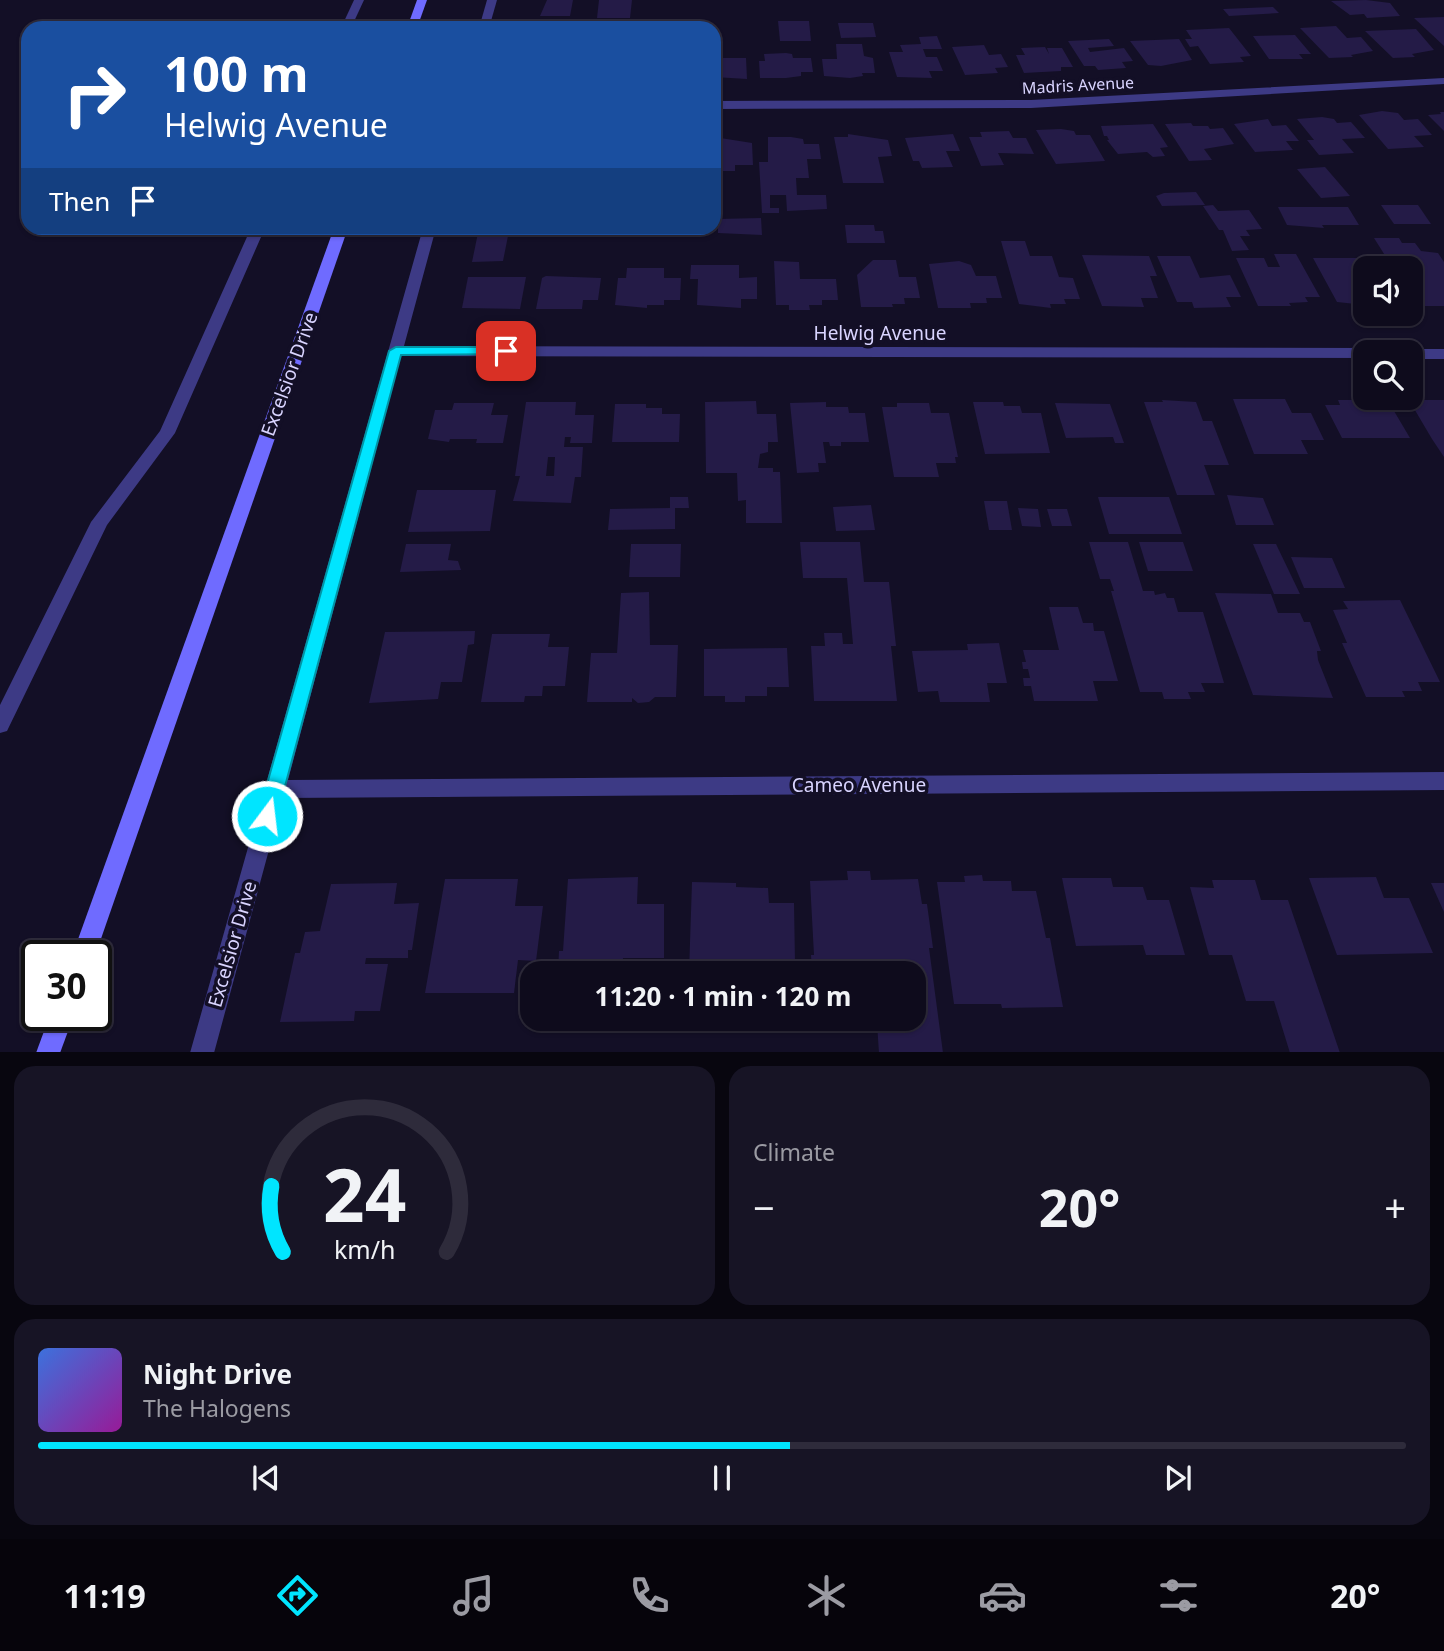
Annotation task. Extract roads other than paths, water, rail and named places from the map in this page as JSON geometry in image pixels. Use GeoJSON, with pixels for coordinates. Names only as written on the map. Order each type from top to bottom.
{"type":"FeatureCollection","features":[{"type":"Feature","properties":{"kind":"main road"},"geometry":{"type":"LineString","coordinates":[[414,21],[422,0]]}},
{"type":"Feature","properties":{"kind":"main road","name":"Excelsior Drive"},"geometry":{"type":"LineString","coordinates":[[89,940],[339,235]]}},
{"type":"Feature","properties":{"kind":"main road"},"geometry":{"type":"LineString","coordinates":[[48,1052],[56,1031]]}},
{"type":"Feature","properties":{"kind":"street"},"geometry":{"type":"LineString","coordinates":[[349,21],[359,0]]}},
{"type":"Feature","properties":{"kind":"street"},"geometry":{"type":"LineString","coordinates":[[486,21],[492,0]]}},
{"type":"Feature","properties":{"kind":"street","name":"Madris Avenue"},"geometry":{"type":"LineString","coordinates":[[721,105],[1031,104],[1444,81]]}},
{"type":"Feature","properties":{"kind":"street"},"geometry":{"type":"LineString","coordinates":[[0,725],[100,522],[167,433],[255,235]]}},
{"type":"Feature","properties":{"kind":"street","name":"Excelsior Drive"},"geometry":{"type":"LineString","coordinates":[[202,1052],[427,235]]}},
{"type":"Feature","properties":{"kind":"street","name":"Helwig Avenue"},"geometry":{"type":"LineString","coordinates":[[396,351],[1353,354]]}},
{"type":"Feature","properties":{"kind":"street"},"geometry":{"type":"LineString","coordinates":[[1423,354],[1444,354]]}},
{"type":"Feature","properties":{"kind":"street","name":"Cameo Avenue"},"geometry":{"type":"LineString","coordinates":[[275,789],[1444,781]]}}]}
